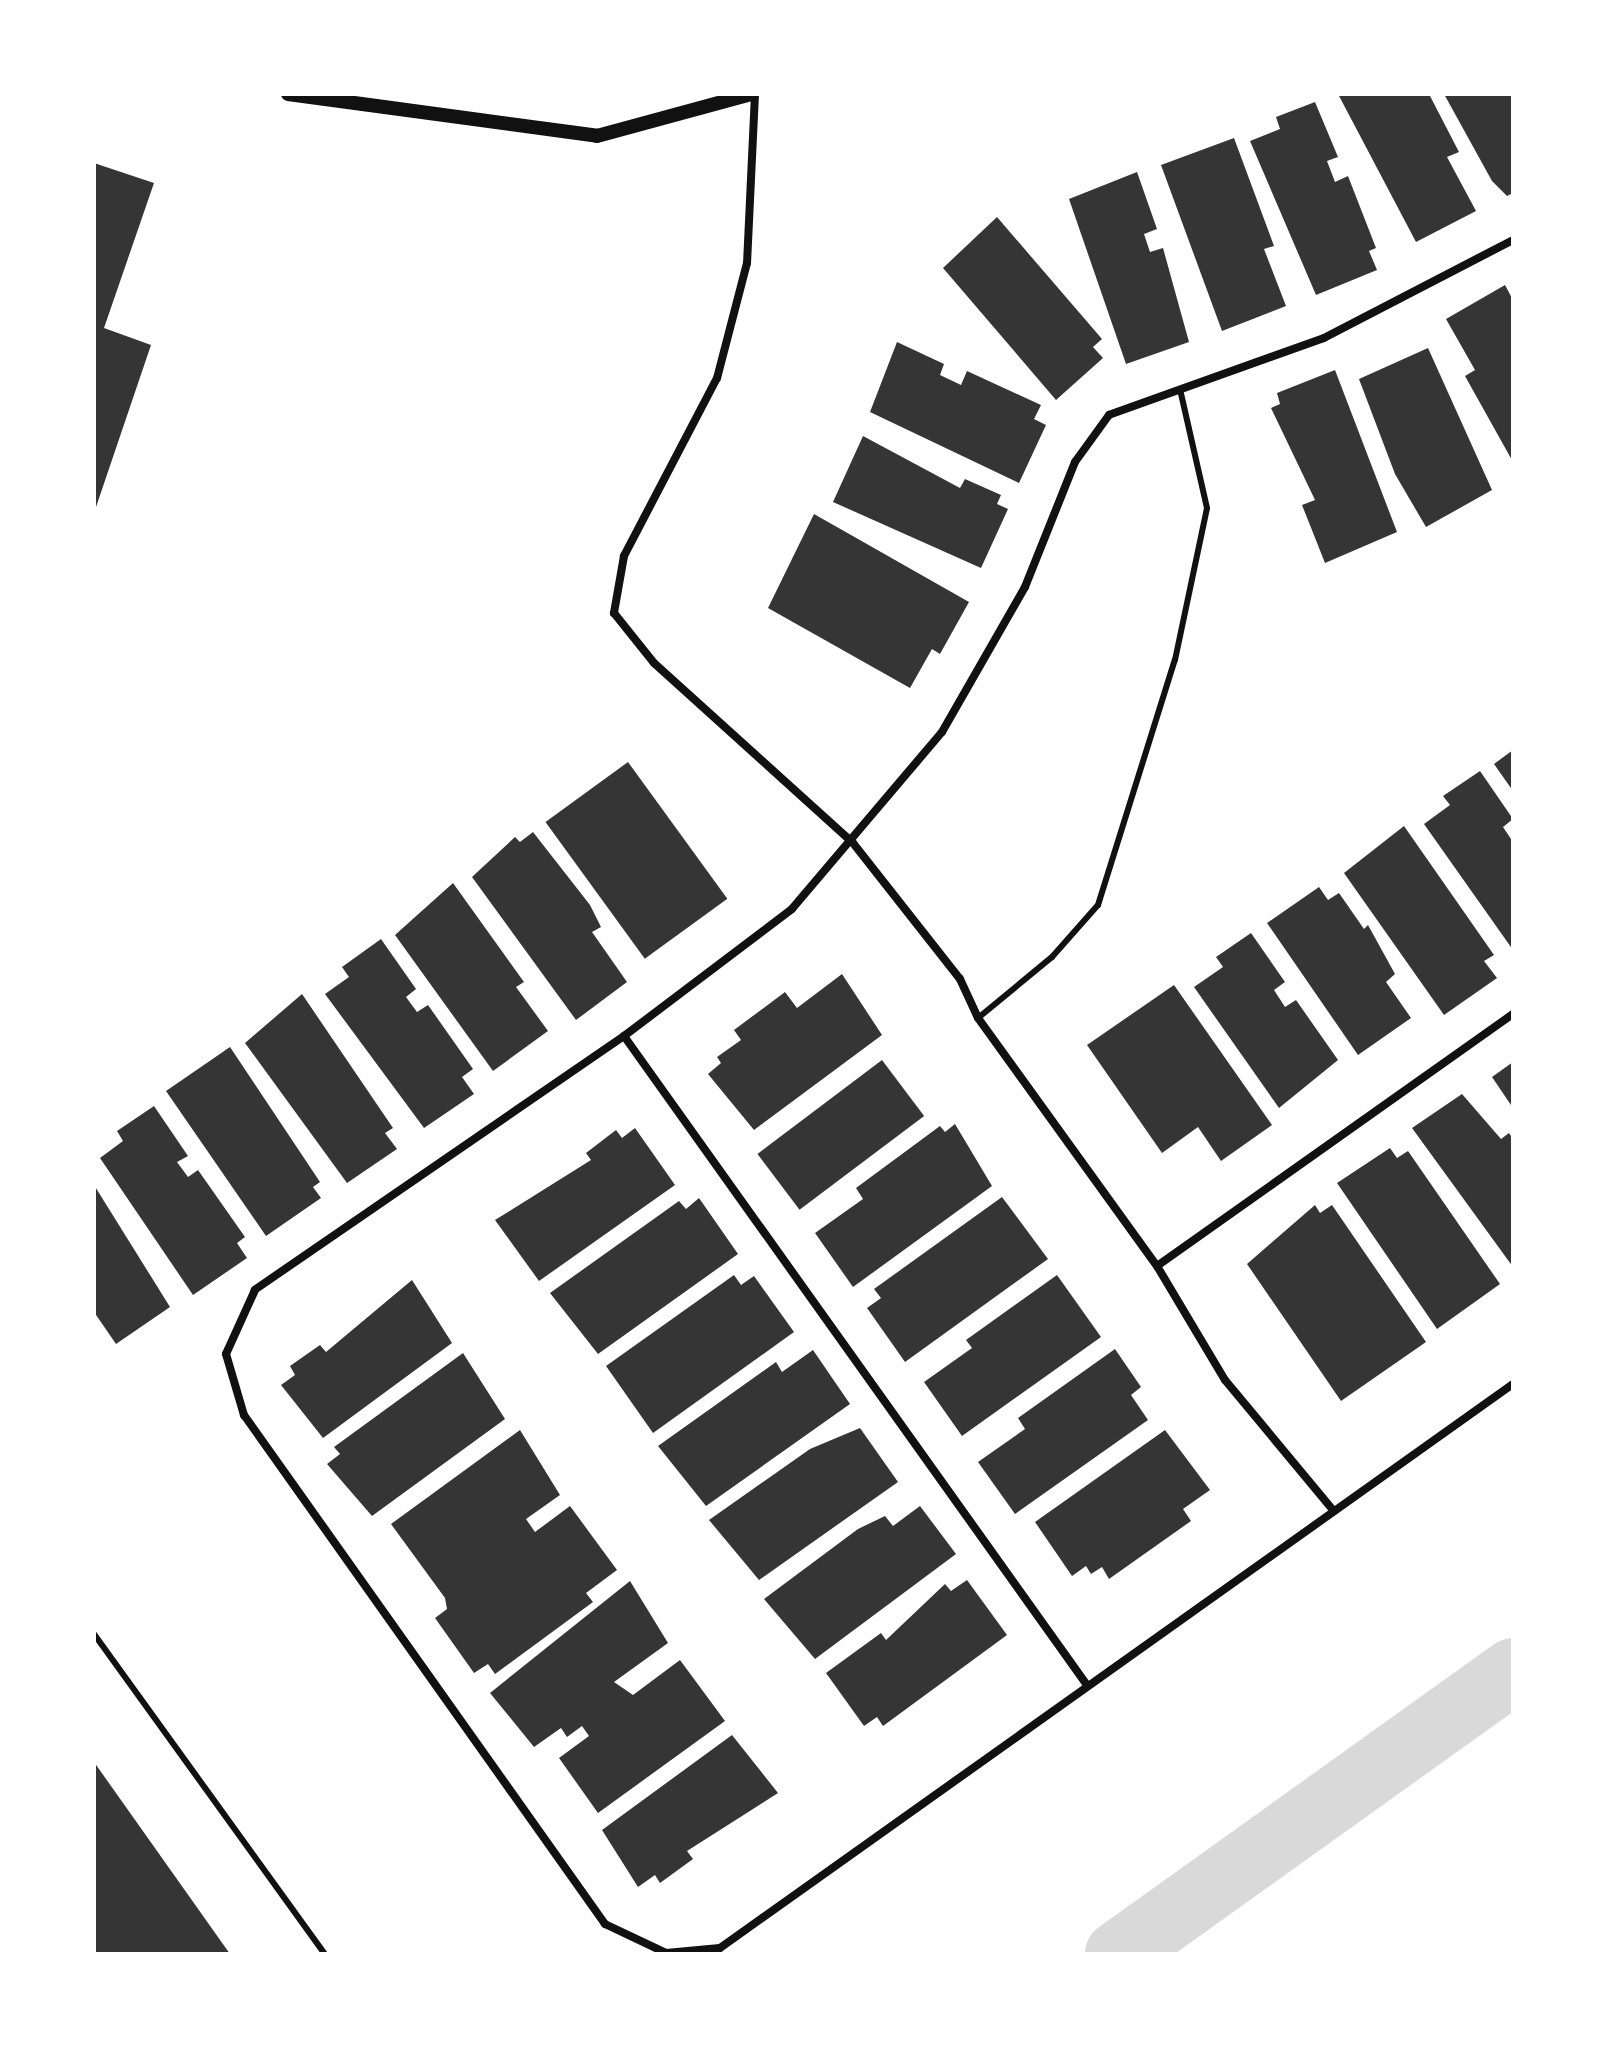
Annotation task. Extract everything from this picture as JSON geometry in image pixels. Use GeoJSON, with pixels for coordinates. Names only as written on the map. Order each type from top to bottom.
{"type":"FeatureCollection","features":[{"type":"Feature","properties":{"kind":"street"},"geometry":{"type":"LineString","coordinates":[[288,94],[597,136],[754,94],[747,263],[717,378],[624,556],[612,597],[622,629],[654,663],[853,843],[960,979],[978,1018],[1157,1266],[1225,1380],[1332,1509]]}},
{"type":"Feature","properties":{"kind":"street"},"geometry":{"type":"LineString","coordinates":[[1513,240],[1324,338],[1109,415],[1075,462],[1025,587],[942,732],[853,843],[792,909],[624,1036],[255,1290],[226,1354],[244,1415],[605,1924],[666,1953],[720,1948],[1332,1509],[1513,1384]]}},
{"type":"Feature","properties":{"kind":"street"},"geometry":{"type":"LineString","coordinates":[[1157,1266],[1513,1014]]}},
{"type":"Feature","properties":{"kind":"street"},"geometry":{"type":"LineString","coordinates":[[624,1036],[1087,1685]]}},
{"type":"Feature","properties":{"kind":"lane"},"geometry":{"type":"LineString","coordinates":[[978,1018],[1052,957],[1098,905],[1175,660],[1207,508],[1180,389]]}},
{"type":"Feature","properties":{"kind":"lane"},"geometry":{"type":"LineString","coordinates":[[94,1634],[325,1954]]}},
{"type":"Feature","properties":{"kind":"building"},"geometry":{"type":"Polygon","coordinates":[[[1338,94],[1429,94],[1459,152],[1447,157],[1476,211],[1416,242],[1338,94]]]}},
{"type":"Feature","properties":{"kind":"building"},"geometry":{"type":"Polygon","coordinates":[[[1444,94],[1513,94],[1513,193],[1507,196],[1492,181],[1444,94]]]}},
{"type":"Feature","properties":{"kind":"building"},"geometry":{"type":"Polygon","coordinates":[[[1315,102],[1338,157],[1327,161],[1335,182],[1348,176],[1376,248],[1369,251],[1377,270],[1316,295],[1250,141],[1280,129],[1276,117],[1315,102]]]}},
{"type":"Feature","properties":{"kind":"building"},"geometry":{"type":"Polygon","coordinates":[[[1234,138],[1274,246],[1264,249],[1286,306],[1222,331],[1161,165],[1234,138]]]}},
{"type":"Feature","properties":{"kind":"building"},"geometry":{"type":"Polygon","coordinates":[[[94,163],[154,183],[104,328],[151,345],[95,510],[94,163]]]}},
{"type":"Feature","properties":{"kind":"building"},"geometry":{"type":"Polygon","coordinates":[[[1137,172],[1157,229],[1144,234],[1150,252],[1163,248],[1189,342],[1126,364],[1069,199],[1137,172]]]}},
{"type":"Feature","properties":{"kind":"building"},"geometry":{"type":"Polygon","coordinates":[[[997,217],[1102,339],[1093,347],[1103,358],[1056,400],[943,268],[997,217]]]}},
{"type":"Feature","properties":{"kind":"building"},"geometry":{"type":"Polygon","coordinates":[[[1505,285],[1513,300],[1513,462],[1465,376],[1475,370],[1446,319],[1505,285]]]}},
{"type":"Feature","properties":{"kind":"building"},"geometry":{"type":"Polygon","coordinates":[[[897,342],[944,364],[940,375],[961,385],[967,371],[1041,405],[1034,419],[1046,425],[1019,483],[870,412],[897,342]]]}},
{"type":"Feature","properties":{"kind":"building"},"geometry":{"type":"Polygon","coordinates":[[[1428,348],[1492,490],[1426,527],[1395,474],[1359,379],[1428,348]]]}},
{"type":"Feature","properties":{"kind":"building"},"geometry":{"type":"Polygon","coordinates":[[[1335,370],[1397,532],[1325,563],[1302,505],[1315,500],[1271,408],[1280,404],[1277,393],[1335,370]]]}},
{"type":"Feature","properties":{"kind":"building"},"geometry":{"type":"Polygon","coordinates":[[[863,436],[960,488],[965,479],[1001,495],[997,504],[1008,509],[981,568],[833,502],[863,436]]]}},
{"type":"Feature","properties":{"kind":"building"},"geometry":{"type":"Polygon","coordinates":[[[814,514],[969,602],[940,654],[932,649],[910,688],[768,608],[814,514]]]}},
{"type":"Feature","properties":{"kind":"building"},"geometry":{"type":"Polygon","coordinates":[[[1513,750],[1513,791],[1494,764],[1513,750]]]}},
{"type":"Feature","properties":{"kind":"building"},"geometry":{"type":"Polygon","coordinates":[[[628,762],[727,899],[645,959],[545,822],[628,762]]]}},
{"type":"Feature","properties":{"kind":"building"},"geometry":{"type":"Polygon","coordinates":[[[1480,771],[1513,819],[1503,827],[1513,842],[1513,950],[1424,824],[1450,805],[1443,796],[1480,771]]]}},
{"type":"Feature","properties":{"kind":"building"},"geometry":{"type":"Polygon","coordinates":[[[1404,826],[1494,955],[1484,961],[1497,978],[1444,1015],[1344,873],[1404,826]]]}},
{"type":"Feature","properties":{"kind":"building"},"geometry":{"type":"Polygon","coordinates":[[[533,832],[590,905],[601,927],[592,932],[627,982],[576,1020],[472,877],[515,837],[520,842],[533,832]]]}},
{"type":"Feature","properties":{"kind":"building"},"geometry":{"type":"Polygon","coordinates":[[[453,883],[524,982],[516,987],[548,1031],[493,1071],[395,935],[453,883]]]}},
{"type":"Feature","properties":{"kind":"building"},"geometry":{"type":"Polygon","coordinates":[[[1319,887],[1328,900],[1339,893],[1364,929],[1368,925],[1395,974],[1386,982],[1411,1018],[1358,1055],[1267,923],[1319,887]]]}},
{"type":"Feature","properties":{"kind":"building"},"geometry":{"type":"Polygon","coordinates":[[[1251,933],[1285,982],[1274,990],[1285,1007],[1296,1000],[1338,1060],[1279,1108],[1194,987],[1223,967],[1216,957],[1251,933]]]}},
{"type":"Feature","properties":{"kind":"building"},"geometry":{"type":"Polygon","coordinates":[[[381,939],[416,989],[406,997],[417,1012],[428,1005],[473,1069],[462,1077],[474,1094],[424,1128],[325,994],[349,977],[342,967],[381,939]]]}},
{"type":"Feature","properties":{"kind":"building"},"geometry":{"type":"Polygon","coordinates":[[[842,974],[882,1035],[754,1130],[708,1074],[721,1063],[717,1057],[741,1040],[734,1030],[785,992],[797,1008],[842,974]]]}},
{"type":"Feature","properties":{"kind":"building"},"geometry":{"type":"Polygon","coordinates":[[[1174,985],[1272,1125],[1221,1161],[1198,1127],[1162,1153],[1087,1045],[1174,985]]]}},
{"type":"Feature","properties":{"kind":"building"},"geometry":{"type":"Polygon","coordinates":[[[302,994],[393,1128],[385,1133],[397,1149],[347,1183],[245,1043],[302,994]]]}},
{"type":"Feature","properties":{"kind":"building"},"geometry":{"type":"Polygon","coordinates":[[[230,1047],[320,1182],[313,1187],[321,1198],[266,1236],[166,1091],[230,1047]]]}},
{"type":"Feature","properties":{"kind":"building"},"geometry":{"type":"Polygon","coordinates":[[[882,1060],[924,1116],[800,1210],[757,1154],[882,1060]]]}},
{"type":"Feature","properties":{"kind":"building"},"geometry":{"type":"Polygon","coordinates":[[[1513,1062],[1513,1108],[1492,1077],[1513,1062]]]}},
{"type":"Feature","properties":{"kind":"building"},"geometry":{"type":"Polygon","coordinates":[[[1462,1094],[1501,1139],[1509,1133],[1513,1139],[1513,1267],[1412,1128],[1462,1094]]]}},
{"type":"Feature","properties":{"kind":"building"},"geometry":{"type":"Polygon","coordinates":[[[154,1106],[188,1156],[177,1162],[188,1177],[198,1170],[245,1237],[237,1243],[247,1258],[193,1295],[100,1158],[123,1141],[117,1131],[154,1106]]]}},
{"type":"Feature","properties":{"kind":"building"},"geometry":{"type":"Polygon","coordinates":[[[955,1124],[992,1186],[853,1287],[815,1233],[863,1199],[856,1188],[940,1126],[945,1132],[955,1124]]]}},
{"type":"Feature","properties":{"kind":"building"},"geometry":{"type":"Polygon","coordinates":[[[635,1128],[675,1185],[539,1281],[495,1220],[591,1160],[586,1153],[616,1130],[622,1138],[635,1128]]]}},
{"type":"Feature","properties":{"kind":"building"},"geometry":{"type":"Polygon","coordinates":[[[1390,1148],[1397,1158],[1408,1151],[1500,1284],[1437,1329],[1337,1183],[1390,1148]]]}},
{"type":"Feature","properties":{"kind":"building"},"geometry":{"type":"Polygon","coordinates":[[[94,1185],[170,1307],[116,1344],[94,1312],[94,1185]]]}},
{"type":"Feature","properties":{"kind":"building"},"geometry":{"type":"Polygon","coordinates":[[[1002,1197],[1048,1259],[905,1362],[867,1308],[881,1298],[874,1289],[1002,1197]]]}},
{"type":"Feature","properties":{"kind":"building"},"geometry":{"type":"Polygon","coordinates":[[[699,1198],[738,1254],[598,1354],[550,1293],[679,1201],[686,1209],[699,1198]]]}},
{"type":"Feature","properties":{"kind":"building"},"geometry":{"type":"Polygon","coordinates":[[[1315,1205],[1320,1213],[1332,1205],[1426,1342],[1341,1401],[1247,1264],[1315,1205]]]}},
{"type":"Feature","properties":{"kind":"building"},"geometry":{"type":"Polygon","coordinates":[[[734,1275],[741,1285],[754,1276],[794,1332],[653,1433],[606,1366],[734,1275]]]}},
{"type":"Feature","properties":{"kind":"building"},"geometry":{"type":"Polygon","coordinates":[[[1057,1275],[1101,1337],[962,1436],[924,1382],[972,1348],[966,1340],[1057,1275]]]}},
{"type":"Feature","properties":{"kind":"building"},"geometry":{"type":"Polygon","coordinates":[[[412,1280],[452,1343],[323,1438],[281,1385],[295,1375],[290,1366],[320,1345],[326,1352],[412,1280]]]}},
{"type":"Feature","properties":{"kind":"building"},"geometry":{"type":"Polygon","coordinates":[[[1115,1349],[1141,1387],[1131,1395],[1148,1420],[1015,1514],[978,1462],[1025,1429],[1018,1418],[1115,1349]]]}},
{"type":"Feature","properties":{"kind":"building"},"geometry":{"type":"Polygon","coordinates":[[[813,1350],[850,1404],[706,1506],[658,1446],[776,1362],[782,1372],[813,1350]]]}},
{"type":"Feature","properties":{"kind":"building"},"geometry":{"type":"Polygon","coordinates":[[[463,1353],[505,1419],[372,1516],[327,1464],[340,1454],[334,1447],[463,1353]]]}},
{"type":"Feature","properties":{"kind":"building"},"geometry":{"type":"Polygon","coordinates":[[[860,1428],[898,1482],[759,1580],[709,1520],[810,1449],[860,1428]]]}},
{"type":"Feature","properties":{"kind":"building"},"geometry":{"type":"Polygon","coordinates":[[[520,1430],[560,1495],[526,1519],[535,1532],[570,1506],[617,1570],[586,1593],[593,1602],[495,1674],[488,1664],[474,1673],[435,1618],[447,1609],[445,1598],[391,1524],[520,1430]]]}},
{"type":"Feature","properties":{"kind":"building"},"geometry":{"type":"Polygon","coordinates":[[[1165,1430],[1210,1490],[1183,1509],[1191,1521],[1109,1579],[1102,1567],[1091,1574],[1086,1566],[1072,1576],[1035,1522],[1165,1430]]]}},
{"type":"Feature","properties":{"kind":"building"},"geometry":{"type":"Polygon","coordinates":[[[920,1506],[956,1554],[815,1659],[764,1599],[858,1529],[885,1516],[893,1526],[920,1506]]]}},
{"type":"Feature","properties":{"kind":"building"},"geometry":{"type":"Polygon","coordinates":[[[967,1580],[1007,1635],[883,1726],[877,1717],[864,1726],[826,1673],[881,1633],[886,1640],[945,1584],[951,1591],[967,1580]]]}},
{"type":"Feature","properties":{"kind":"building"},"geometry":{"type":"Polygon","coordinates":[[[630,1581],[668,1643],[614,1682],[633,1695],[680,1660],[725,1721],[598,1813],[559,1758],[589,1736],[582,1726],[567,1737],[561,1728],[534,1747],[490,1693],[630,1581]]]}},
{"type":"Feature","properties":{"kind":"building"},"geometry":{"type":"Polygon","coordinates":[[[732,1735],[778,1793],[687,1851],[693,1859],[660,1883],[655,1875],[638,1887],[602,1830],[732,1735]]]}},
{"type":"Feature","properties":{"kind":"building"},"geometry":{"type":"Polygon","coordinates":[[[94,1762],[230,1954],[94,1954],[94,1762]]]}},
{"type":"Feature","properties":{"kind":"waterway"},"geometry":{"type":"LineString","coordinates":[[1118,1954],[1513,1671]]}}]}
